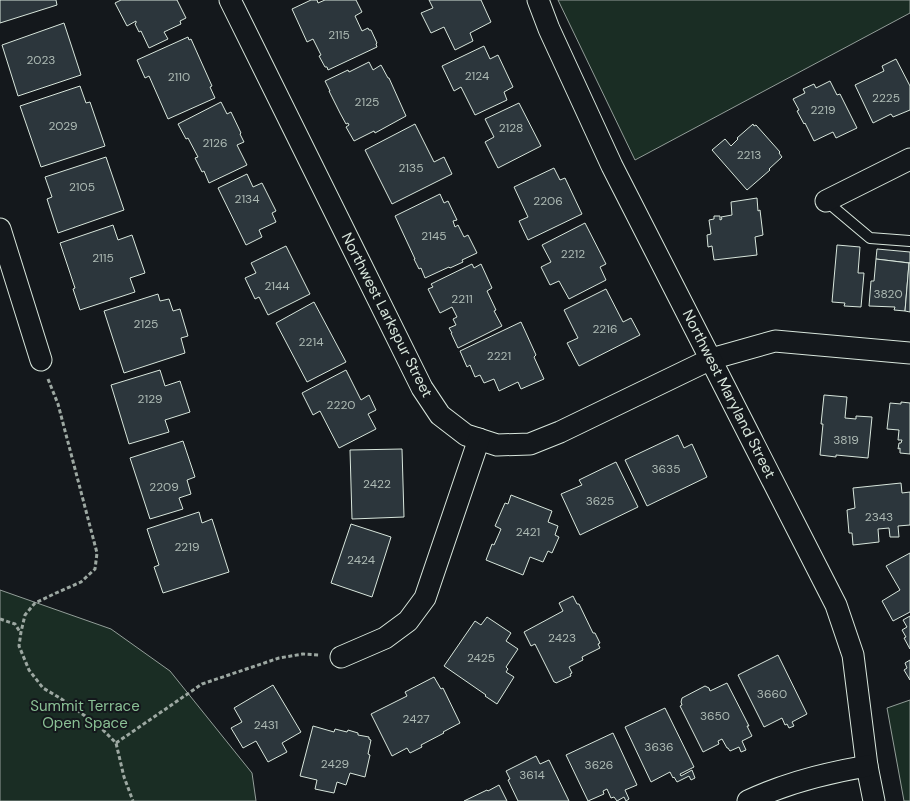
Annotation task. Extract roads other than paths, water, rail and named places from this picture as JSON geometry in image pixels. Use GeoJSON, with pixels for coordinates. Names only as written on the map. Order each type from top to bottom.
{"type":"FeatureCollection","features":[{"type":"Feature","properties":{"kind":"street","name":"Northwest Larkspur Street"},"geometry":{"type":"LineString","coordinates":[[230,0],[422,388],[440,415],[466,435],[497,445],[530,444],[560,432],[711,359],[775,341],[910,353]]}},
{"type":"Feature","properties":{"kind":"street","name":"Northwest Maryland Street"},"geometry":{"type":"LineString","coordinates":[[538,0],[549,29],[612,166],[836,605],[853,655],[867,766],[874,801]]}},
{"type":"Feature","properties":{"kind":"street"},"geometry":{"type":"LineString","coordinates":[[826,202],[910,159]]}},
{"type":"Feature","properties":{"kind":"street"},"geometry":{"type":"LineString","coordinates":[[0,229],[41,360]]}},
{"type":"Feature","properties":{"kind":"street"},"geometry":{"type":"LineString","coordinates":[[341,657],[385,638],[408,621],[425,598],[479,439]]}},
{"type":"Feature","properties":{"kind":"street"},"geometry":{"type":"LineString","coordinates":[[748,801],[793,783],[867,766]]}},
{"type":"Feature","properties":{"kind":"lane"},"geometry":{"type":"LineString","coordinates":[[826,202],[870,238],[910,241]]}},
{"type":"Feature","properties":{"kind":"park label","name":"Summit Terrace Open Space"},"geometry":{"type":"Point","coordinates":[85,714]}}]}
